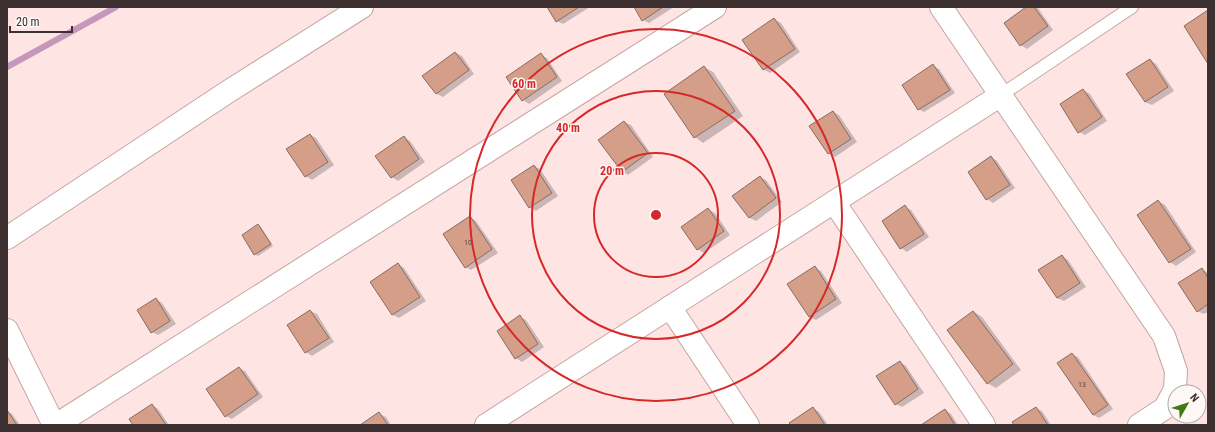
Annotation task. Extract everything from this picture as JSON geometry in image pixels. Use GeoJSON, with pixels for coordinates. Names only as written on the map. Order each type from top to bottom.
{"type":"FeatureCollection","features":[{"type":"Feature","properties":{"kind":"street"},"geometry":{"type":"LineString","coordinates":[[7,238],[226,94],[362,7]]}},
{"type":"Feature","properties":{"kind":"street"},"geometry":{"type":"LineString","coordinates":[[7,330],[55,425],[714,7]]}},
{"type":"Feature","properties":{"kind":"street"},"geometry":{"type":"LineString","coordinates":[[941,7],[1164,336],[1176,371],[1175,389],[1165,408],[1138,425]]}},
{"type":"Feature","properties":{"kind":"street"},"geometry":{"type":"LineString","coordinates":[[486,425],[512,418],[670,307],[1001,95]]}},
{"type":"Feature","properties":{"kind":"street"},"geometry":{"type":"LineString","coordinates":[[834,202],[984,425]]}},
{"type":"Feature","properties":{"kind":"street"},"geometry":{"type":"LineString","coordinates":[[670,307],[748,425]]}},
{"type":"Feature","properties":{"kind":"lane"},"geometry":{"type":"LineString","coordinates":[[1001,95],[1132,7]]}},
{"type":"Feature","properties":{"kind":"building"},"geometry":{"type":"Polygon","coordinates":[[[547,7],[579,7],[556,22],[547,7]]]}},
{"type":"Feature","properties":{"kind":"building"},"geometry":{"type":"Polygon","coordinates":[[[634,7],[663,7],[642,21],[634,7]]]}},
{"type":"Feature","properties":{"kind":"building"},"geometry":{"type":"Polygon","coordinates":[[[1026,7],[1034,7],[1048,26],[1020,46],[1004,23],[1026,7]]]}},
{"type":"Feature","properties":{"kind":"building"},"geometry":{"type":"Polygon","coordinates":[[[1208,10],[1208,64],[1184,26],[1208,10]]]}},
{"type":"Feature","properties":{"kind":"building"},"geometry":{"type":"Polygon","coordinates":[[[774,18],[795,49],[763,70],[742,40],[774,18]]]}},
{"type":"Feature","properties":{"kind":"building"},"geometry":{"type":"Polygon","coordinates":[[[455,52],[469,70],[436,94],[422,76],[455,52]]]}},
{"type":"Feature","properties":{"kind":"building"},"geometry":{"type":"Polygon","coordinates":[[[541,53],[557,77],[522,101],[506,77],[541,53]]]}},
{"type":"Feature","properties":{"kind":"building"},"geometry":{"type":"Polygon","coordinates":[[[1150,59],[1168,87],[1145,102],[1126,74],[1150,59]]]}},
{"type":"Feature","properties":{"kind":"building"},"geometry":{"type":"Polygon","coordinates":[[[933,64],[950,90],[918,110],[902,85],[933,64]]]}},
{"type":"Feature","properties":{"kind":"building"},"geometry":{"type":"Polygon","coordinates":[[[704,66],[735,111],[694,138],[664,94],[704,66]]]}},
{"type":"Feature","properties":{"kind":"building"},"geometry":{"type":"Polygon","coordinates":[[[1083,89],[1102,117],[1078,133],[1060,104],[1083,89]]]}},
{"type":"Feature","properties":{"kind":"building"},"geometry":{"type":"Polygon","coordinates":[[[833,111],[851,139],[828,154],[809,126],[833,111]]]}},
{"type":"Feature","properties":{"kind":"building"},"geometry":{"type":"Polygon","coordinates":[[[624,121],[648,153],[622,172],[598,140],[624,121]]]}},
{"type":"Feature","properties":{"kind":"building"},"geometry":{"type":"Polygon","coordinates":[[[310,134],[328,162],[305,177],[286,149],[310,134]]]}},
{"type":"Feature","properties":{"kind":"building"},"geometry":{"type":"Polygon","coordinates":[[[404,136],[419,159],[391,178],[375,156],[404,136]]]}},
{"type":"Feature","properties":{"kind":"building"},"geometry":{"type":"Polygon","coordinates":[[[991,156],[1010,185],[986,200],[968,172],[991,156]]]}},
{"type":"Feature","properties":{"kind":"building"},"geometry":{"type":"Polygon","coordinates":[[[534,165],[552,193],[529,208],[511,180],[534,165]]]}},
{"type":"Feature","properties":{"kind":"building"},"geometry":{"type":"Polygon","coordinates":[[[760,176],[776,198],[749,218],[732,196],[760,176]]]}},
{"type":"Feature","properties":{"kind":"building"},"geometry":{"type":"Polygon","coordinates":[[[1158,200],[1191,249],[1169,263],[1137,215],[1158,200]]]}},
{"type":"Feature","properties":{"kind":"building"},"geometry":{"type":"Polygon","coordinates":[[[905,205],[924,234],[900,249],[882,221],[905,205]]]}},
{"type":"Feature","properties":{"kind":"building"},"geometry":{"type":"Polygon","coordinates":[[[708,208],[724,231],[697,250],[681,227],[708,208]]]}},
{"type":"Feature","properties":{"kind":"building"},"geometry":{"type":"Polygon","coordinates":[[[470,216],[492,249],[465,268],[443,234],[470,216]]]}},
{"type":"Feature","properties":{"kind":"building"},"geometry":{"type":"Polygon","coordinates":[[[258,224],[271,244],[254,255],[242,235],[258,224]]]}},
{"type":"Feature","properties":{"kind":"building"},"geometry":{"type":"Polygon","coordinates":[[[1062,255],[1080,283],[1057,298],[1038,270],[1062,255]]]}},
{"type":"Feature","properties":{"kind":"building"},"geometry":{"type":"Polygon","coordinates":[[[398,263],[420,297],[392,315],[370,282],[398,263]]]}},
{"type":"Feature","properties":{"kind":"building"},"geometry":{"type":"Polygon","coordinates":[[[815,266],[836,299],[809,317],[787,284],[815,266]]]}},
{"type":"Feature","properties":{"kind":"building"},"geometry":{"type":"Polygon","coordinates":[[[1202,268],[1208,278],[1208,304],[1197,312],[1178,283],[1202,268]]]}},
{"type":"Feature","properties":{"kind":"building"},"geometry":{"type":"Polygon","coordinates":[[[156,298],[170,321],[151,333],[137,310],[156,298]]]}},
{"type":"Feature","properties":{"kind":"building"},"geometry":{"type":"Polygon","coordinates":[[[310,310],[329,338],[305,353],[287,325],[310,310]]]}},
{"type":"Feature","properties":{"kind":"building"},"geometry":{"type":"Polygon","coordinates":[[[973,311],[1013,364],[987,384],[947,330],[973,311]]]}},
{"type":"Feature","properties":{"kind":"building"},"geometry":{"type":"Polygon","coordinates":[[[520,315],[538,344],[515,359],[497,331],[520,315]]]}},
{"type":"Feature","properties":{"kind":"building"},"geometry":{"type":"Polygon","coordinates":[[[1072,353],[1108,405],[1093,415],[1057,363],[1072,353]]]}},
{"type":"Feature","properties":{"kind":"building"},"geometry":{"type":"Polygon","coordinates":[[[900,361],[918,389],[895,405],[876,376],[900,361]]]}},
{"type":"Feature","properties":{"kind":"building"},"geometry":{"type":"Polygon","coordinates":[[[239,367],[258,394],[225,417],[206,389],[239,367]]]}},
{"type":"Feature","properties":{"kind":"building"},"geometry":{"type":"Polygon","coordinates":[[[152,404],[166,425],[133,425],[129,419],[152,404]]]}},
{"type":"Feature","properties":{"kind":"building"},"geometry":{"type":"Polygon","coordinates":[[[813,407],[825,425],[791,425],[789,423],[813,407]]]}},
{"type":"Feature","properties":{"kind":"building"},"geometry":{"type":"Polygon","coordinates":[[[1036,407],[1048,425],[1014,425],[1012,422],[1036,407]]]}},
{"type":"Feature","properties":{"kind":"building"},"geometry":{"type":"Polygon","coordinates":[[[945,409],[955,425],[921,425],[945,409]]]}},
{"type":"Feature","properties":{"kind":"building"},"geometry":{"type":"Polygon","coordinates":[[[7,410],[17,425],[7,425],[7,410]]]}},
{"type":"Feature","properties":{"kind":"building"},"geometry":{"type":"Polygon","coordinates":[[[379,412],[388,425],[360,425],[379,412]]]}},
{"type":"Feature","properties":{"kind":"waterway"},"geometry":{"type":"LineString","coordinates":[[7,67],[116,7]]}}]}
